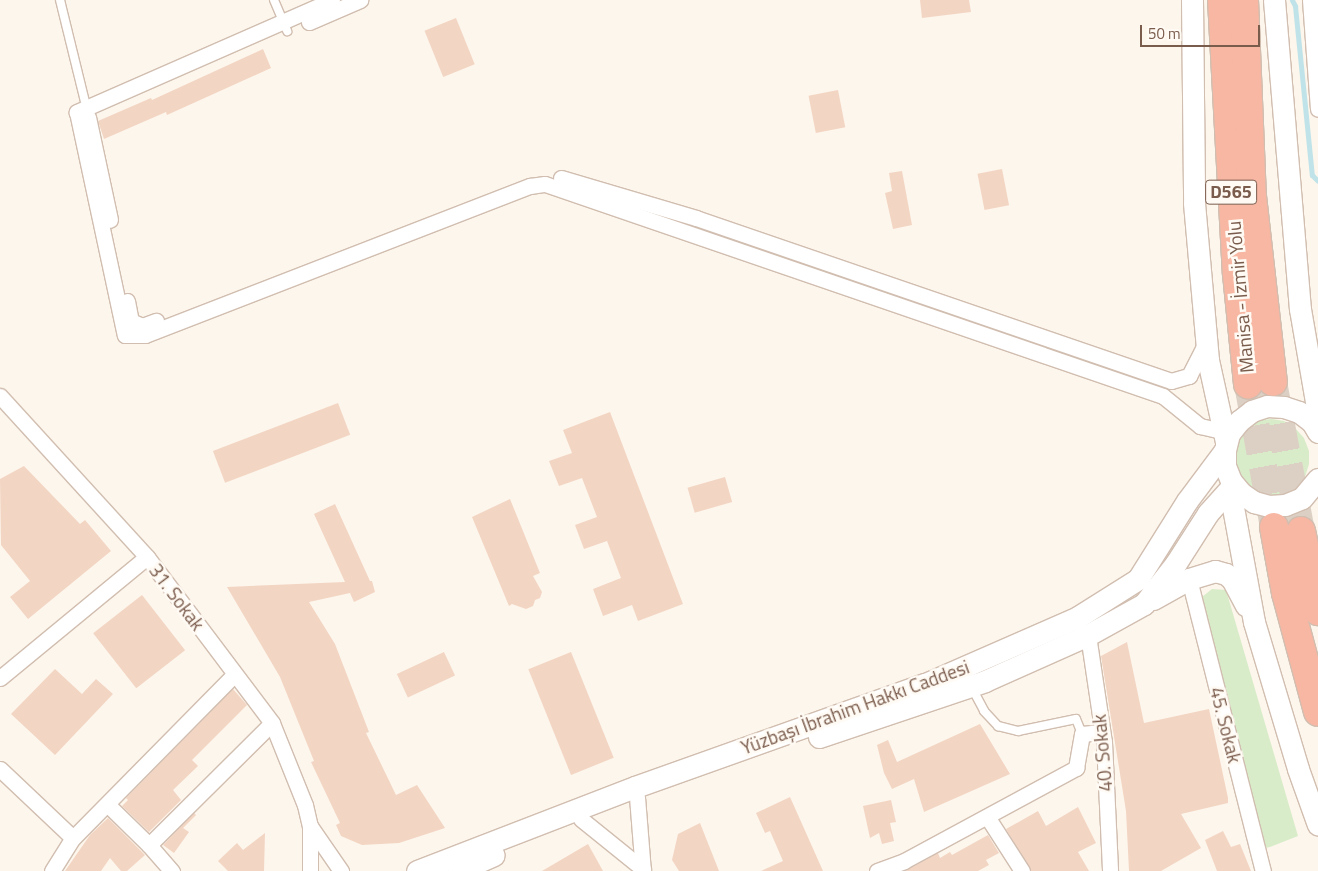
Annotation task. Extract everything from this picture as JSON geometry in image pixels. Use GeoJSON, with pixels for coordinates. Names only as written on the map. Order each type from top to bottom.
{"type":"FeatureCollection","features":[{"type":"Feature","properties":{"kind":"highway","name":"Manisa - İzmir Yolu"},"geometry":{"type":"LineString","coordinates":[[1222,0],[1236,265],[1260,383],[1244,0]]}},
{"type":"Feature","properties":{"kind":"highway"},"geometry":{"type":"LineString","coordinates":[[1280,516],[1286,593],[1318,712]]}},
{"type":"Feature","properties":{"kind":"highway"},"geometry":{"type":"LineString","coordinates":[[1301,531],[1318,611]]}},
{"type":"Feature","properties":{"kind":"main road"},"geometry":{"type":"LineString","coordinates":[[1192,0],[1194,203],[1208,360],[1224,441],[1225,466],[1233,485],[1240,493],[1254,502],[1269,506],[1280,516]]}},
{"type":"Feature","properties":{"kind":"main road"},"geometry":{"type":"LineString","coordinates":[[1274,0],[1300,309],[1318,413]]}},
{"type":"Feature","properties":{"kind":"main road","name":"Yüzbaşı İbrahim Hakkı Caddesi"},"geometry":{"type":"LineString","coordinates":[[417,871],[635,787],[924,684],[1078,617],[1138,579],[1224,441],[1239,421],[1252,411],[1268,406],[1284,407],[1299,412],[1312,422],[1318,432]]}},
{"type":"Feature","properties":{"kind":"main road"},"geometry":{"type":"LineString","coordinates":[[1280,516],[1302,498],[1318,480]]}},
{"type":"Feature","properties":{"kind":"main road"},"geometry":{"type":"LineString","coordinates":[[1233,485],[1232,502],[1254,622],[1298,770],[1318,825]]}},
{"type":"Feature","properties":{"kind":"main road","name":"Yüzbaşı İbrahim Hakkı Caddesi"},"geometry":{"type":"LineString","coordinates":[[458,871],[637,797],[971,686],[1088,635],[1144,604],[1176,563],[1208,513],[1233,485]]}},
{"type":"Feature","properties":{"kind":"main road"},"geometry":{"type":"LineString","coordinates":[[1280,516],[1318,505]]}},
{"type":"Feature","properties":{"kind":"main road"},"geometry":{"type":"LineString","coordinates":[[1144,604],[1189,580],[1215,571],[1226,574],[1239,590],[1254,622]]}},
{"type":"Feature","properties":{"kind":"street"},"geometry":{"type":"LineString","coordinates":[[285,26],[332,0]]}},
{"type":"Feature","properties":{"kind":"street"},"geometry":{"type":"LineString","coordinates":[[84,115],[285,26],[360,0]]}},
{"type":"Feature","properties":{"kind":"street"},"geometry":{"type":"LineString","coordinates":[[1310,0],[1318,109]]}},
{"type":"Feature","properties":{"kind":"street"},"geometry":{"type":"LineString","coordinates":[[84,115],[131,321],[142,326],[530,180],[554,176],[696,218],[1171,381],[1188,376],[1206,341]]}},
{"type":"Feature","properties":{"kind":"street"},"geometry":{"type":"LineString","coordinates":[[84,115],[125,334],[144,335],[530,186],[545,184],[1163,396],[1200,426],[1224,441]]}},
{"type":"Feature","properties":{"kind":"street","name":"31. Sokak"},"geometry":{"type":"LineString","coordinates":[[0,396],[147,557],[272,723],[305,805],[310,826],[310,871]]}},
{"type":"Feature","properties":{"kind":"street"},"geometry":{"type":"LineString","coordinates":[[0,678],[147,557]]}},
{"type":"Feature","properties":{"kind":"street","name":"45. Sokak"},"geometry":{"type":"LineString","coordinates":[[1189,580],[1263,871]]}},
{"type":"Feature","properties":{"kind":"street","name":"40. Sokak"},"geometry":{"type":"LineString","coordinates":[[1088,635],[1102,732],[1110,871]]}},
{"type":"Feature","properties":{"kind":"street"},"geometry":{"type":"LineString","coordinates":[[52,871],[73,838],[108,805],[234,675]]}},
{"type":"Feature","properties":{"kind":"street"},"geometry":{"type":"LineString","coordinates":[[149,845],[272,723]]}},
{"type":"Feature","properties":{"kind":"street"},"geometry":{"type":"LineString","coordinates":[[877,871],[906,866],[1076,768],[1082,734],[1102,732]]}},
{"type":"Feature","properties":{"kind":"street"},"geometry":{"type":"LineString","coordinates":[[0,769],[73,838]]}},
{"type":"Feature","properties":{"kind":"street"},"geometry":{"type":"LineString","coordinates":[[637,797],[643,870]]}},
{"type":"Feature","properties":{"kind":"street"},"geometry":{"type":"LineString","coordinates":[[108,805],[149,845],[172,871]]}},
{"type":"Feature","properties":{"kind":"street"},"geometry":{"type":"LineString","coordinates":[[988,818],[1022,871]]}},
{"type":"Feature","properties":{"kind":"street"},"geometry":{"type":"LineString","coordinates":[[581,819],[643,870]]}},
{"type":"Feature","properties":{"kind":"street","name":"31. Sokak"},"geometry":{"type":"LineString","coordinates":[[310,826],[341,871]]}},
{"type":"Feature","properties":{"kind":"lane"},"geometry":{"type":"LineString","coordinates":[[60,0],[84,115]]}},
{"type":"Feature","properties":{"kind":"lane"},"geometry":{"type":"LineString","coordinates":[[274,0],[285,26]]}},
{"type":"Feature","properties":{"kind":"lane"},"geometry":{"type":"LineString","coordinates":[[971,686],[984,711],[998,726],[1018,731],[1076,719],[1082,734]]}},
{"type":"Feature","properties":{"kind":"green space"},"geometry":{"type":"Polygon","coordinates":[[[1272,419],[1284,421],[1295,428],[1304,438],[1309,451],[1309,464],[1305,477],[1285,495],[1258,497],[1237,482],[1231,445],[1247,425],[1259,420],[1272,419]]]}},
{"type":"Feature","properties":{"kind":"green space"},"geometry":{"type":"Polygon","coordinates":[[[1212,589],[1226,590],[1298,836],[1270,847],[1265,848],[1202,597],[1212,589]]]}},
{"type":"Feature","properties":{"kind":"building"},"geometry":{"type":"Polygon","coordinates":[[[920,0],[969,0],[971,12],[922,18],[920,0]]]}},
{"type":"Feature","properties":{"kind":"building"},"geometry":{"type":"Polygon","coordinates":[[[456,18],[475,64],[443,77],[424,31],[456,18]]]}},
{"type":"Feature","properties":{"kind":"building"},"geometry":{"type":"Polygon","coordinates":[[[263,49],[271,68],[167,115],[166,112],[104,139],[98,121],[151,98],[152,100],[263,49]]]}},
{"type":"Feature","properties":{"kind":"building"},"geometry":{"type":"Polygon","coordinates":[[[838,90],[845,127],[816,133],[809,96],[838,90]]]}},
{"type":"Feature","properties":{"kind":"building"},"geometry":{"type":"Polygon","coordinates":[[[1002,169],[1009,205],[985,210],[977,174],[1002,169]]]}},
{"type":"Feature","properties":{"kind":"building"},"geometry":{"type":"Polygon","coordinates":[[[902,171],[912,225],[893,229],[885,193],[892,191],[889,173],[902,171]]]}},
{"type":"Feature","properties":{"kind":"building"},"geometry":{"type":"Polygon","coordinates":[[[338,403],[350,435],[225,483],[213,451],[338,403]]]}},
{"type":"Feature","properties":{"kind":"building"},"geometry":{"type":"Polygon","coordinates":[[[610,412],[683,604],[638,621],[632,605],[603,616],[593,589],[621,578],[607,541],[584,549],[575,525],[597,517],[582,478],[559,486],[549,461],[572,453],[563,430],[610,412]]]}},
{"type":"Feature","properties":{"kind":"building"},"geometry":{"type":"Polygon","coordinates":[[[24,466],[80,524],[85,520],[111,551],[28,619],[10,597],[30,581],[1,545],[0,479],[24,466]]]}},
{"type":"Feature","properties":{"kind":"building"},"geometry":{"type":"Polygon","coordinates":[[[725,477],[732,502],[695,513],[688,488],[725,477]]]}},
{"type":"Feature","properties":{"kind":"building"},"geometry":{"type":"Polygon","coordinates":[[[510,499],[540,573],[533,576],[542,592],[540,598],[535,600],[533,606],[526,609],[512,604],[509,606],[472,517],[510,499]]]}},
{"type":"Feature","properties":{"kind":"building"},"geometry":{"type":"Polygon","coordinates":[[[335,504],[370,581],[372,581],[375,592],[354,602],[350,593],[309,602],[335,644],[369,732],[366,733],[396,795],[417,785],[445,828],[399,843],[362,845],[341,836],[336,825],[340,823],[311,762],[314,761],[280,677],[227,587],[345,582],[314,514],[335,504]]]}},
{"type":"Feature","properties":{"kind":"building"},"geometry":{"type":"Polygon","coordinates":[[[142,595],[185,650],[136,688],[93,633],[142,595]]]}},
{"type":"Feature","properties":{"kind":"building"},"geometry":{"type":"Polygon","coordinates":[[[1127,642],[1144,723],[1209,709],[1228,798],[1228,803],[1181,814],[1201,848],[1161,871],[1129,871],[1126,811],[1101,656],[1127,642]]]}},
{"type":"Feature","properties":{"kind":"building"},"geometry":{"type":"Polygon","coordinates":[[[444,652],[455,676],[408,698],[397,674],[444,652]]]}},
{"type":"Feature","properties":{"kind":"building"},"geometry":{"type":"Polygon","coordinates":[[[571,652],[614,758],[571,775],[528,669],[571,652]]]}},
{"type":"Feature","properties":{"kind":"building"},"geometry":{"type":"Polygon","coordinates":[[[55,669],[82,694],[96,679],[113,694],[55,755],[11,714],[55,669]]]}},
{"type":"Feature","properties":{"kind":"building"},"geometry":{"type":"Polygon","coordinates":[[[233,689],[247,705],[192,760],[198,766],[173,790],[181,800],[149,832],[122,806],[128,800],[126,798],[233,689]]]}},
{"type":"Feature","properties":{"kind":"building"},"geometry":{"type":"Polygon","coordinates":[[[980,724],[1010,774],[924,812],[914,779],[892,789],[884,773],[877,745],[888,740],[897,762],[980,724]]]}},
{"type":"Feature","properties":{"kind":"building"},"geometry":{"type":"Polygon","coordinates":[[[790,797],[823,871],[761,871],[783,861],[770,831],[765,833],[756,813],[790,797]]]}},
{"type":"Feature","properties":{"kind":"building"},"geometry":{"type":"Polygon","coordinates":[[[891,800],[896,822],[890,823],[894,841],[882,844],[879,833],[870,838],[863,806],[891,800]]]}},
{"type":"Feature","properties":{"kind":"building"},"geometry":{"type":"Polygon","coordinates":[[[1078,807],[1096,843],[1078,852],[1089,871],[1031,871],[1006,829],[1038,811],[1046,826],[1078,807]]]}},
{"type":"Feature","properties":{"kind":"building"},"geometry":{"type":"Polygon","coordinates":[[[194,813],[196,815],[183,828],[189,832],[174,853],[163,845],[194,813]]]}},
{"type":"Feature","properties":{"kind":"building"},"geometry":{"type":"Polygon","coordinates":[[[108,818],[145,855],[127,871],[121,871],[110,858],[101,871],[65,871],[90,835],[108,818]]]}},
{"type":"Feature","properties":{"kind":"building"},"geometry":{"type":"Polygon","coordinates":[[[700,823],[719,871],[679,871],[672,860],[678,834],[700,823]]]}},
{"type":"Feature","properties":{"kind":"building"},"geometry":{"type":"Polygon","coordinates":[[[1223,831],[1231,847],[1240,844],[1251,871],[1217,871],[1205,840],[1223,831]]]}},
{"type":"Feature","properties":{"kind":"building"},"geometry":{"type":"Polygon","coordinates":[[[265,833],[264,871],[228,871],[218,861],[237,843],[243,850],[265,833]]]}},
{"type":"Feature","properties":{"kind":"building"},"geometry":{"type":"Polygon","coordinates":[[[988,835],[999,853],[986,860],[989,865],[978,871],[905,871],[938,853],[940,858],[950,852],[952,855],[988,835]]]}},
{"type":"Feature","properties":{"kind":"building"},"geometry":{"type":"Polygon","coordinates":[[[588,844],[603,871],[542,871],[588,844]]]}},
{"type":"Feature","properties":{"kind":"waterway"},"geometry":{"type":"LineString","coordinates":[[1292,0],[1295,6],[1312,175],[1318,181]]}},
{"type":"Feature","properties":{"kind":"tunnel"},"geometry":{"type":"LineString","coordinates":[[1273,382],[1301,531]]}},
{"type":"Feature","properties":{"kind":"tunnel"},"geometry":{"type":"LineString","coordinates":[[1248,384],[1274,527]]}}]}
